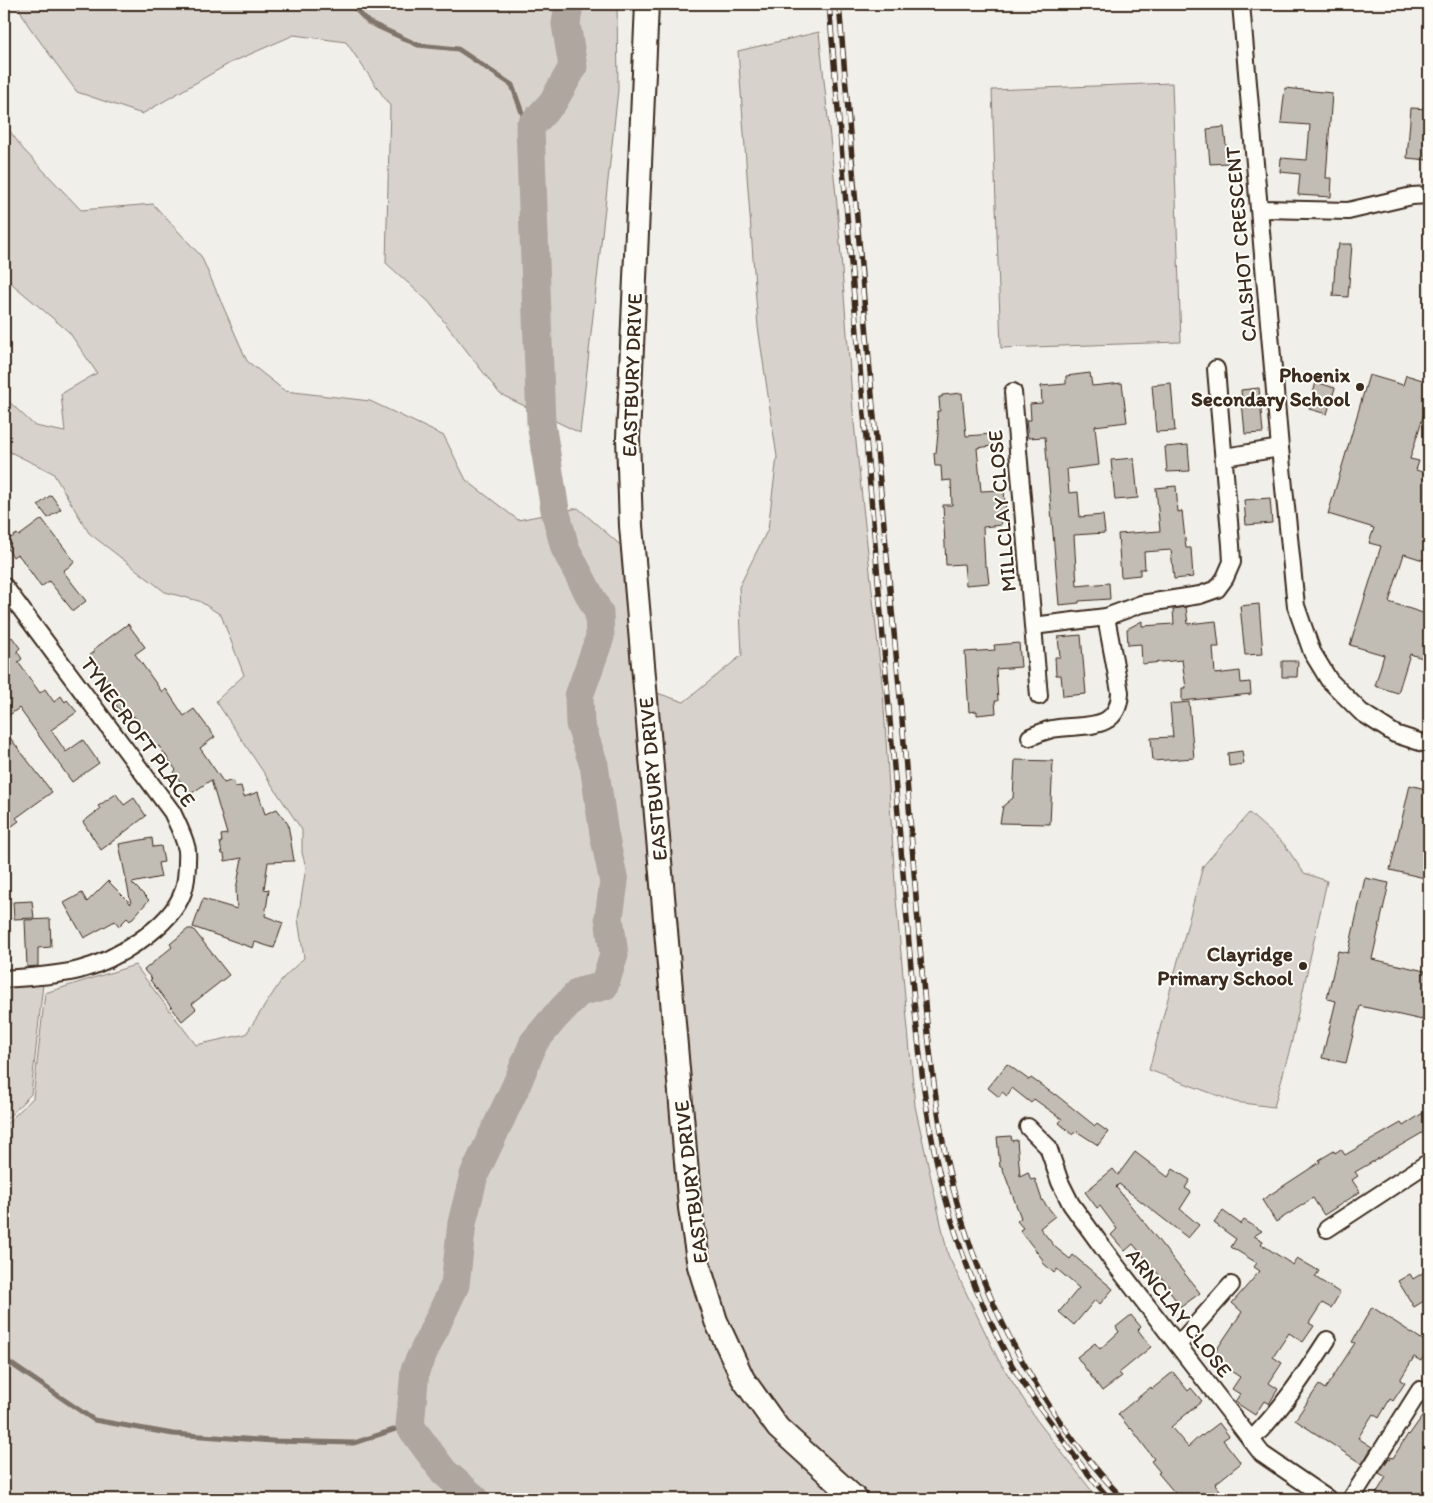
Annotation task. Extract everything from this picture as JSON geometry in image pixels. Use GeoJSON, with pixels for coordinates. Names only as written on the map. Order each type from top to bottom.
{"type":"FeatureCollection","features":[{"type":"Feature","properties":{"kind":"street","name":"EASTBURY DRIVE"},"geometry":{"type":"LineString","coordinates":[[647,4],[628,438],[631,516],[690,1208],[699,1266],[716,1321],[743,1379],[778,1428],[856,1499]]}},
{"type":"Feature","properties":{"kind":"street","name":"CALSHOT CRESCENT"},"geometry":{"type":"LineString","coordinates":[[1241,4],[1280,448],[1296,606],[1312,652],[1329,680],[1361,712],[1394,734],[1429,745]]}},
{"type":"Feature","properties":{"kind":"street"},"geometry":{"type":"LineString","coordinates":[[1260,209],[1348,211],[1412,196],[1429,195]]}},
{"type":"Feature","properties":{"kind":"street"},"geometry":{"type":"LineString","coordinates":[[1033,626],[1106,617],[1141,604],[1200,595],[1217,589],[1225,578],[1232,562],[1216,369]]}},
{"type":"Feature","properties":{"kind":"street","name":"MILLCLAY CLOSE"},"geometry":{"type":"LineString","coordinates":[[1014,392],[1039,696]]}},
{"type":"Feature","properties":{"kind":"street"},"geometry":{"type":"LineString","coordinates":[[1224,457],[1280,448]]}},
{"type":"Feature","properties":{"kind":"street","name":"TYNECROFT PLACE"},"geometry":{"type":"LineString","coordinates":[[4,586],[172,812],[187,848],[187,870],[183,892],[172,910],[157,926],[135,944],[107,959],[80,970],[51,975],[4,979]]}},
{"type":"Feature","properties":{"kind":"street"},"geometry":{"type":"LineString","coordinates":[[1030,737],[1051,729],[1101,724],[1116,712],[1120,705],[1120,692],[1106,617]]}},
{"type":"Feature","properties":{"kind":"street","name":"ARNCLAY CLOSE"},"geometry":{"type":"LineString","coordinates":[[1028,1127],[1048,1147],[1060,1182],[1071,1204],[1111,1259],[1262,1454],[1328,1499]]}},
{"type":"Feature","properties":{"kind":"street"},"geometry":{"type":"LineString","coordinates":[[1327,1229],[1429,1162]]}},
{"type":"Feature","properties":{"kind":"street"},"geometry":{"type":"LineString","coordinates":[[1178,1345],[1231,1285]]}},
{"type":"Feature","properties":{"kind":"street"},"geometry":{"type":"LineString","coordinates":[[1252,1440],[1292,1394],[1327,1340]]}},
{"type":"Feature","properties":{"kind":"street"},"geometry":{"type":"LineString","coordinates":[[1351,1499],[1420,1390]]}},
{"type":"Feature","properties":{"kind":"shaded area"},"geometry":{"type":"Polygon","coordinates":[[[17,4],[617,4],[618,90],[580,433],[500,394],[429,302],[386,263],[390,106],[346,42],[294,35],[230,63],[142,114],[77,92],[28,25],[17,4]]]}},
{"type":"Feature","properties":{"kind":"shaded area"},"geometry":{"type":"Polygon","coordinates":[[[819,32],[837,205],[854,423],[883,692],[896,899],[915,1106],[948,1255],[998,1359],[1036,1419],[1098,1499],[4,1499],[4,1126],[33,1098],[45,993],[135,965],[196,1045],[246,1034],[283,978],[304,958],[298,919],[306,867],[302,853],[302,830],[216,701],[244,675],[221,615],[199,601],[165,592],[89,533],[53,473],[4,449],[4,397],[35,426],[65,432],[61,394],[97,373],[69,332],[4,277],[4,123],[23,149],[81,210],[153,204],[201,256],[247,361],[285,391],[370,401],[444,436],[466,480],[518,520],[578,508],[626,550],[636,686],[684,702],[742,655],[739,587],[768,529],[777,457],[758,327],[738,51],[819,32]]]}},
{"type":"Feature","properties":{"kind":"shaded area"},"geometry":{"type":"Polygon","coordinates":[[[1172,83],[1181,342],[1001,348],[992,90],[1172,83]]]}},
{"type":"Feature","properties":{"kind":"shaded area"},"geometry":{"type":"Polygon","coordinates":[[[1249,813],[1284,844],[1304,873],[1327,881],[1291,1045],[1274,1107],[1235,1102],[1149,1070],[1203,866],[1249,813]]]}},
{"type":"Feature","properties":{"kind":"shaded area"},"geometry":{"type":"Polygon","coordinates":[[[43,984],[31,1094],[4,1122],[4,987],[43,984]]]}},
{"type":"Feature","properties":{"kind":"building"},"geometry":{"type":"Polygon","coordinates":[[[1285,88],[1332,93],[1326,178],[1332,178],[1331,197],[1298,195],[1300,174],[1280,172],[1281,158],[1307,160],[1310,125],[1281,123],[1285,88]]]}},
{"type":"Feature","properties":{"kind":"building"},"geometry":{"type":"Polygon","coordinates":[[[1411,108],[1429,109],[1427,160],[1407,158],[1411,108]]]}},
{"type":"Feature","properties":{"kind":"building"},"geometry":{"type":"Polygon","coordinates":[[[1224,127],[1228,163],[1210,164],[1207,129],[1224,127]]]}},
{"type":"Feature","properties":{"kind":"building"},"geometry":{"type":"Polygon","coordinates":[[[1339,244],[1352,244],[1348,297],[1333,296],[1336,250],[1338,250],[1339,244]]]}},
{"type":"Feature","properties":{"kind":"building"},"geometry":{"type":"Polygon","coordinates":[[[1090,373],[1092,386],[1122,383],[1127,422],[1095,426],[1099,465],[1067,469],[1069,493],[1078,492],[1080,517],[1103,515],[1105,533],[1074,535],[1077,586],[1109,583],[1110,599],[1079,601],[1079,603],[1059,605],[1045,437],[1028,438],[1026,420],[1031,420],[1030,404],[1042,403],[1041,386],[1066,384],[1066,376],[1090,373]]]}},
{"type":"Feature","properties":{"kind":"building"},"geometry":{"type":"Polygon","coordinates":[[[1369,375],[1403,385],[1406,375],[1429,382],[1429,397],[1410,459],[1419,461],[1416,470],[1429,474],[1429,562],[1404,554],[1389,602],[1429,615],[1429,660],[1410,654],[1398,693],[1375,686],[1384,655],[1350,645],[1381,546],[1369,543],[1374,528],[1328,514],[1369,375]]]}},
{"type":"Feature","properties":{"kind":"building"},"geometry":{"type":"Polygon","coordinates":[[[1316,382],[1335,388],[1327,414],[1309,409],[1316,382]]]}},
{"type":"Feature","properties":{"kind":"building"},"geometry":{"type":"Polygon","coordinates":[[[1171,383],[1175,431],[1156,432],[1152,385],[1171,383]]]}},
{"type":"Feature","properties":{"kind":"building"},"geometry":{"type":"Polygon","coordinates":[[[1259,388],[1263,433],[1245,434],[1241,390],[1259,388]]]}},
{"type":"Feature","properties":{"kind":"building"},"geometry":{"type":"Polygon","coordinates":[[[962,393],[966,436],[992,434],[992,446],[977,448],[981,491],[1004,490],[1006,514],[1000,515],[1001,525],[983,527],[985,566],[987,566],[989,583],[966,585],[964,564],[946,565],[943,505],[952,505],[951,480],[942,481],[941,466],[935,466],[934,453],[936,453],[938,433],[937,411],[940,411],[939,397],[962,393]]]}},
{"type":"Feature","properties":{"kind":"building"},"geometry":{"type":"Polygon","coordinates":[[[1188,445],[1190,471],[1167,472],[1165,447],[1188,445]]]}},
{"type":"Feature","properties":{"kind":"building"},"geometry":{"type":"Polygon","coordinates":[[[1134,458],[1138,498],[1115,500],[1111,460],[1134,458]]]}},
{"type":"Feature","properties":{"kind":"building"},"geometry":{"type":"Polygon","coordinates":[[[1176,486],[1178,512],[1182,511],[1186,548],[1191,548],[1193,577],[1174,579],[1171,550],[1144,552],[1145,569],[1140,569],[1140,575],[1121,577],[1118,534],[1160,531],[1156,488],[1176,486]]]}},
{"type":"Feature","properties":{"kind":"building"},"geometry":{"type":"Polygon","coordinates":[[[51,495],[61,509],[48,518],[38,505],[51,495]]]}},
{"type":"Feature","properties":{"kind":"building"},"geometry":{"type":"Polygon","coordinates":[[[1270,498],[1272,523],[1246,525],[1244,500],[1270,498]]]}},
{"type":"Feature","properties":{"kind":"building"},"geometry":{"type":"Polygon","coordinates":[[[42,519],[75,562],[63,571],[86,601],[73,611],[49,581],[41,587],[21,558],[17,554],[13,557],[6,546],[9,544],[6,541],[17,534],[19,536],[42,519]]]}},
{"type":"Feature","properties":{"kind":"building"},"geometry":{"type":"Polygon","coordinates":[[[1259,604],[1263,654],[1245,655],[1240,606],[1259,604]]]}},
{"type":"Feature","properties":{"kind":"building"},"geometry":{"type":"Polygon","coordinates":[[[1186,607],[1188,624],[1216,621],[1219,647],[1213,647],[1215,674],[1240,671],[1241,683],[1250,682],[1251,694],[1182,701],[1182,688],[1186,688],[1182,660],[1142,664],[1141,644],[1128,645],[1127,629],[1142,621],[1142,626],[1174,624],[1173,609],[1186,607]]]}},
{"type":"Feature","properties":{"kind":"building"},"geometry":{"type":"Polygon","coordinates":[[[128,624],[145,647],[135,654],[162,692],[166,689],[184,716],[194,709],[215,737],[200,748],[224,783],[233,780],[235,787],[241,786],[244,797],[258,792],[265,814],[277,809],[288,824],[294,861],[268,862],[264,889],[269,890],[265,916],[283,923],[274,948],[255,942],[253,948],[193,927],[203,899],[237,909],[236,889],[242,858],[225,861],[224,854],[222,854],[221,835],[227,834],[211,780],[189,795],[174,772],[176,770],[159,746],[156,748],[134,716],[128,721],[124,716],[114,702],[120,698],[89,656],[94,652],[94,649],[128,624]]]}},
{"type":"Feature","properties":{"kind":"building"},"geometry":{"type":"Polygon","coordinates":[[[4,632],[9,640],[12,637],[20,648],[17,651],[22,659],[18,662],[40,693],[45,689],[54,702],[61,696],[77,712],[51,730],[66,752],[83,740],[99,763],[72,782],[19,708],[4,719],[4,632]]]}},
{"type":"Feature","properties":{"kind":"building"},"geometry":{"type":"Polygon","coordinates":[[[1081,635],[1086,694],[1063,696],[1061,675],[1056,675],[1055,657],[1060,657],[1058,637],[1081,635]]]}},
{"type":"Feature","properties":{"kind":"building"},"geometry":{"type":"Polygon","coordinates":[[[1019,643],[1021,667],[996,669],[998,701],[995,701],[996,713],[977,715],[977,711],[969,712],[965,652],[995,650],[994,645],[1019,643]]]}},
{"type":"Feature","properties":{"kind":"building"},"geometry":{"type":"Polygon","coordinates":[[[1282,661],[1298,661],[1297,677],[1282,677],[1282,661]]]}},
{"type":"Feature","properties":{"kind":"building"},"geometry":{"type":"Polygon","coordinates":[[[1189,702],[1194,758],[1153,761],[1151,738],[1173,737],[1170,704],[1189,702]]]}},
{"type":"Feature","properties":{"kind":"building"},"geometry":{"type":"Polygon","coordinates":[[[4,730],[52,792],[16,818],[19,821],[4,832],[4,730]]]}},
{"type":"Feature","properties":{"kind":"building"},"geometry":{"type":"Polygon","coordinates":[[[1242,751],[1244,764],[1229,766],[1228,753],[1242,751]]]}},
{"type":"Feature","properties":{"kind":"building"},"geometry":{"type":"Polygon","coordinates":[[[1015,760],[1053,761],[1050,824],[1000,823],[1003,806],[1013,798],[1015,760]]]}},
{"type":"Feature","properties":{"kind":"building"},"geometry":{"type":"Polygon","coordinates":[[[1410,785],[1429,790],[1429,879],[1390,870],[1410,785]]]}},
{"type":"Feature","properties":{"kind":"building"},"geometry":{"type":"Polygon","coordinates":[[[116,794],[124,805],[134,798],[146,816],[101,850],[83,822],[100,809],[98,806],[116,794]]]}},
{"type":"Feature","properties":{"kind":"building"},"geometry":{"type":"Polygon","coordinates":[[[152,838],[153,847],[161,846],[164,862],[158,863],[161,877],[132,883],[149,900],[130,921],[127,918],[119,926],[115,921],[84,938],[64,903],[82,893],[87,902],[108,881],[131,904],[119,844],[152,838]]]}},
{"type":"Feature","properties":{"kind":"building"},"geometry":{"type":"Polygon","coordinates":[[[1365,878],[1389,883],[1372,959],[1429,972],[1429,990],[1422,1020],[1360,1006],[1346,1063],[1322,1058],[1336,1001],[1327,999],[1338,951],[1348,953],[1365,878]]]}},
{"type":"Feature","properties":{"kind":"building"},"geometry":{"type":"Polygon","coordinates":[[[32,901],[34,918],[14,919],[13,902],[32,901]]]}},
{"type":"Feature","properties":{"kind":"building"},"geometry":{"type":"Polygon","coordinates":[[[50,919],[51,947],[38,948],[38,966],[27,967],[25,920],[50,919]]]}},
{"type":"Feature","properties":{"kind":"building"},"geometry":{"type":"Polygon","coordinates":[[[188,929],[193,929],[229,975],[192,1004],[196,1009],[182,1021],[144,970],[172,947],[170,944],[188,929]]]}},
{"type":"Feature","properties":{"kind":"building"},"geometry":{"type":"Polygon","coordinates":[[[1007,1064],[1029,1080],[1031,1078],[1055,1094],[1095,1126],[1097,1124],[1108,1132],[1098,1145],[1076,1131],[1073,1135],[1059,1123],[1062,1119],[1034,1099],[1031,1103],[1012,1088],[1007,1096],[1002,1092],[999,1097],[988,1088],[1007,1064]]]}},
{"type":"Feature","properties":{"kind":"building"},"geometry":{"type":"Polygon","coordinates":[[[1429,1109],[1429,1129],[1355,1172],[1358,1176],[1352,1180],[1360,1192],[1324,1215],[1313,1198],[1276,1222],[1262,1200],[1334,1151],[1335,1153],[1341,1149],[1345,1155],[1401,1123],[1403,1126],[1429,1109]]]}},
{"type":"Feature","properties":{"kind":"building"},"geometry":{"type":"Polygon","coordinates":[[[1011,1136],[1012,1141],[1017,1140],[1020,1176],[1028,1172],[1031,1180],[1035,1179],[1042,1200],[1055,1216],[1040,1228],[1055,1247],[1070,1259],[1073,1255],[1113,1289],[1100,1304],[1095,1300],[1074,1325],[1059,1312],[1079,1288],[1057,1269],[1054,1273],[1042,1262],[1043,1260],[1020,1230],[1023,1228],[1017,1221],[1021,1218],[1002,1167],[1000,1167],[997,1137],[1011,1136]]]}},
{"type":"Feature","properties":{"kind":"building"},"geometry":{"type":"Polygon","coordinates":[[[1135,1152],[1168,1177],[1173,1169],[1190,1180],[1185,1188],[1191,1192],[1180,1209],[1199,1225],[1188,1238],[1119,1184],[1116,1187],[1200,1293],[1181,1307],[1169,1291],[1171,1289],[1133,1244],[1125,1251],[1111,1235],[1117,1229],[1100,1206],[1097,1208],[1085,1192],[1113,1169],[1118,1175],[1135,1152]]]}},
{"type":"Feature","properties":{"kind":"building"},"geometry":{"type":"Polygon","coordinates":[[[1223,1211],[1241,1224],[1244,1220],[1262,1231],[1254,1236],[1263,1241],[1261,1244],[1293,1265],[1297,1258],[1319,1271],[1315,1277],[1340,1293],[1331,1308],[1322,1303],[1309,1323],[1314,1326],[1303,1342],[1289,1333],[1273,1357],[1282,1363],[1269,1383],[1278,1389],[1269,1404],[1264,1401],[1255,1415],[1235,1402],[1240,1394],[1232,1389],[1240,1377],[1211,1358],[1242,1312],[1232,1303],[1260,1271],[1254,1267],[1257,1263],[1231,1247],[1236,1239],[1214,1223],[1223,1211]]]}},
{"type":"Feature","properties":{"kind":"building"},"geometry":{"type":"Polygon","coordinates":[[[1429,1269],[1429,1298],[1414,1307],[1398,1281],[1410,1274],[1413,1279],[1429,1269]]]}},
{"type":"Feature","properties":{"kind":"building"},"geometry":{"type":"Polygon","coordinates":[[[1372,1307],[1429,1344],[1429,1347],[1421,1361],[1414,1357],[1400,1380],[1405,1383],[1393,1401],[1390,1399],[1379,1418],[1373,1414],[1358,1438],[1372,1447],[1362,1464],[1295,1420],[1319,1385],[1325,1389],[1355,1343],[1352,1342],[1372,1307]]]}},
{"type":"Feature","properties":{"kind":"building"},"geometry":{"type":"Polygon","coordinates":[[[1131,1315],[1141,1327],[1138,1330],[1151,1347],[1119,1373],[1122,1376],[1102,1391],[1077,1357],[1095,1343],[1100,1349],[1119,1332],[1116,1327],[1131,1315]]]}},
{"type":"Feature","properties":{"kind":"building"},"geometry":{"type":"Polygon","coordinates":[[[1173,1372],[1188,1391],[1191,1388],[1202,1401],[1171,1427],[1188,1447],[1201,1435],[1219,1423],[1229,1436],[1223,1440],[1241,1463],[1215,1484],[1227,1499],[1180,1499],[1158,1473],[1160,1472],[1151,1461],[1154,1459],[1118,1414],[1173,1372]]]}},
{"type":"Feature","properties":{"kind":"building"},"geometry":{"type":"Polygon","coordinates":[[[1429,1407],[1429,1499],[1384,1499],[1376,1494],[1386,1477],[1379,1473],[1389,1458],[1393,1458],[1408,1434],[1429,1407]]]}},
{"type":"Feature","properties":{"kind":"waterway"},"geometry":{"type":"LineString","coordinates":[[351,4],[368,22],[418,45],[458,49],[512,85],[525,121],[530,127]]}},
{"type":"Feature","properties":{"kind":"waterway"},"geometry":{"type":"LineString","coordinates":[[475,1499],[444,1472],[410,1426],[415,1370],[455,1285],[462,1223],[474,1175],[516,1086],[534,1042],[579,992],[604,986],[614,955],[609,917],[614,882],[604,834],[594,765],[580,724],[579,696],[600,637],[599,613],[565,548],[555,510],[541,423],[530,127],[553,102],[573,67],[566,24],[569,4]]}},
{"type":"Feature","properties":{"kind":"waterway"},"geometry":{"type":"LineString","coordinates":[[4,1359],[94,1420],[173,1434],[273,1441],[354,1443],[410,1426]]}},
{"type":"Feature","properties":{"kind":"railway"},"geometry":{"type":"LineString","coordinates":[[829,4],[914,1002],[929,1123],[950,1215],[967,1267],[988,1317],[1012,1365],[1031,1395],[1080,1463],[1110,1499]]}},
{"type":"Feature","properties":{"kind":"railway"},"geometry":{"type":"LineString","coordinates":[[839,4],[903,726],[925,1004],[939,1120],[946,1158],[957,1205],[972,1251],[990,1296],[1011,1340],[1035,1383],[1062,1424],[1091,1463],[1123,1499]]}},
{"type":"Feature","properties":{"kind":"place","name":"Phoenix Secondary School"},"geometry":{"type":"Point","coordinates":[1360,387]}},
{"type":"Feature","properties":{"kind":"place","name":"Clayridge Primary School"},"geometry":{"type":"Point","coordinates":[1303,966]}}]}
